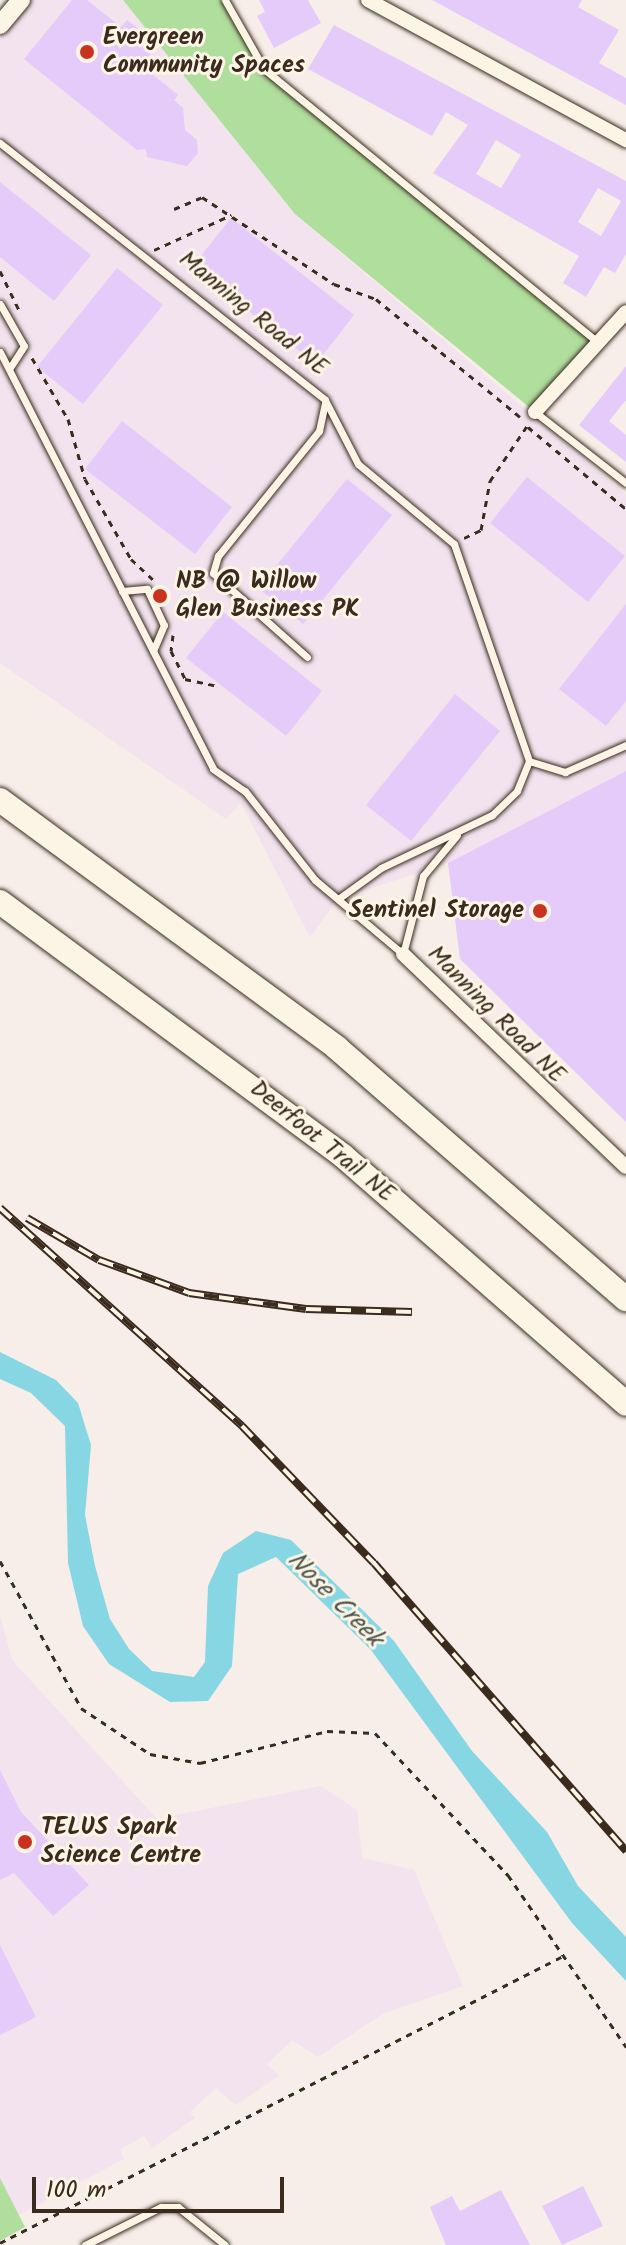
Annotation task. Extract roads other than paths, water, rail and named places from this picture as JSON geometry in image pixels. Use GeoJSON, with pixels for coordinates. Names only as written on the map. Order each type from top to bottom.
{"type":"FeatureCollection","features":[{"type":"Feature","properties":{"kind":"highway"},"geometry":{"type":"LineString","coordinates":[[0,800],[337,1048],[626,1299]]}},
{"type":"Feature","properties":{"kind":"highway","name":"Deerfoot Trail NE"},"geometry":{"type":"LineString","coordinates":[[0,902],[343,1156],[626,1404]]}},
{"type":"Feature","properties":{"kind":"street"},"geometry":{"type":"LineString","coordinates":[[0,25],[21,0]]}},
{"type":"Feature","properties":{"kind":"street"},"geometry":{"type":"LineString","coordinates":[[368,0],[626,140]]}},
{"type":"Feature","properties":{"kind":"street"},"geometry":{"type":"LineString","coordinates":[[535,412],[626,312]]}},
{"type":"Feature","properties":{"kind":"street","name":"Manning Road NE"},"geometry":{"type":"LineString","coordinates":[[403,954],[626,1167]]}},
{"type":"Feature","properties":{"kind":"lane"},"geometry":{"type":"LineString","coordinates":[[225,0],[264,69],[599,344]]}},
{"type":"Feature","properties":{"kind":"lane","name":"Manning Road NE"},"geometry":{"type":"LineString","coordinates":[[0,143],[325,400],[358,464],[454,544],[529,761],[517,791],[460,832],[381,868],[338,899]]}},
{"type":"Feature","properties":{"kind":"lane"},"geometry":{"type":"LineString","coordinates":[[0,304],[24,346],[9,369]]}},
{"type":"Feature","properties":{"kind":"lane"},"geometry":{"type":"LineString","coordinates":[[0,352],[213,769],[245,791],[338,899],[403,954]]}},
{"type":"Feature","properties":{"kind":"lane"},"geometry":{"type":"LineString","coordinates":[[307,657],[213,573],[218,556],[319,431],[325,400]]}},
{"type":"Feature","properties":{"kind":"lane"},"geometry":{"type":"LineString","coordinates":[[535,412],[626,483]]}},
{"type":"Feature","properties":{"kind":"lane"},"geometry":{"type":"LineString","coordinates":[[122,591],[147,589],[164,625],[153,651]]}},
{"type":"Feature","properties":{"kind":"lane"},"geometry":{"type":"LineString","coordinates":[[529,761],[565,772],[626,745]]}},
{"type":"Feature","properties":{"kind":"lane","name":"Manning Road NE"},"geometry":{"type":"LineString","coordinates":[[403,954],[423,876],[460,832]]}},
{"type":"Feature","properties":{"kind":"lane"},"geometry":{"type":"LineString","coordinates":[[85,2245],[161,2207],[178,2207],[225,2245]]}},
{"type":"Feature","properties":{"kind":"water","name":"Nose Creek"},"geometry":{"type":"Polygon","coordinates":[[[0,1352],[56,1380],[78,1403],[91,1445],[85,1515],[95,1566],[110,1619],[129,1649],[152,1671],[194,1677],[205,1662],[208,1586],[223,1553],[256,1531],[291,1540],[394,1641],[472,1751],[547,1832],[578,1886],[626,1937],[626,1981],[572,1923],[371,1650],[276,1557],[238,1574],[232,1666],[208,1701],[170,1702],[109,1664],[83,1626],[68,1563],[65,1426],[31,1393],[0,1379],[0,1352]]]}},
{"type":"Feature","properties":{"kind":"railway"},"geometry":{"type":"LineString","coordinates":[[0,1208],[242,1426],[374,1563],[626,1851]]}},
{"type":"Feature","properties":{"kind":"railway"},"geometry":{"type":"LineString","coordinates":[[27,1218],[99,1260],[189,1293],[306,1309],[412,1312]]}},
{"type":"Feature","properties":{"kind":"place","name":"Evergreen Community Spaces"},"geometry":{"type":"Point","coordinates":[87,52]}},
{"type":"Feature","properties":{"kind":"place","name":"NB @ Willow Glen Business PK"},"geometry":{"type":"Point","coordinates":[160,596]}},
{"type":"Feature","properties":{"kind":"place","name":"Sentinel Storage"},"geometry":{"type":"Point","coordinates":[540,911]}},
{"type":"Feature","properties":{"kind":"place","name":"TELUS Spark Science Centre"},"geometry":{"type":"Point","coordinates":[25,1842]}}]}
